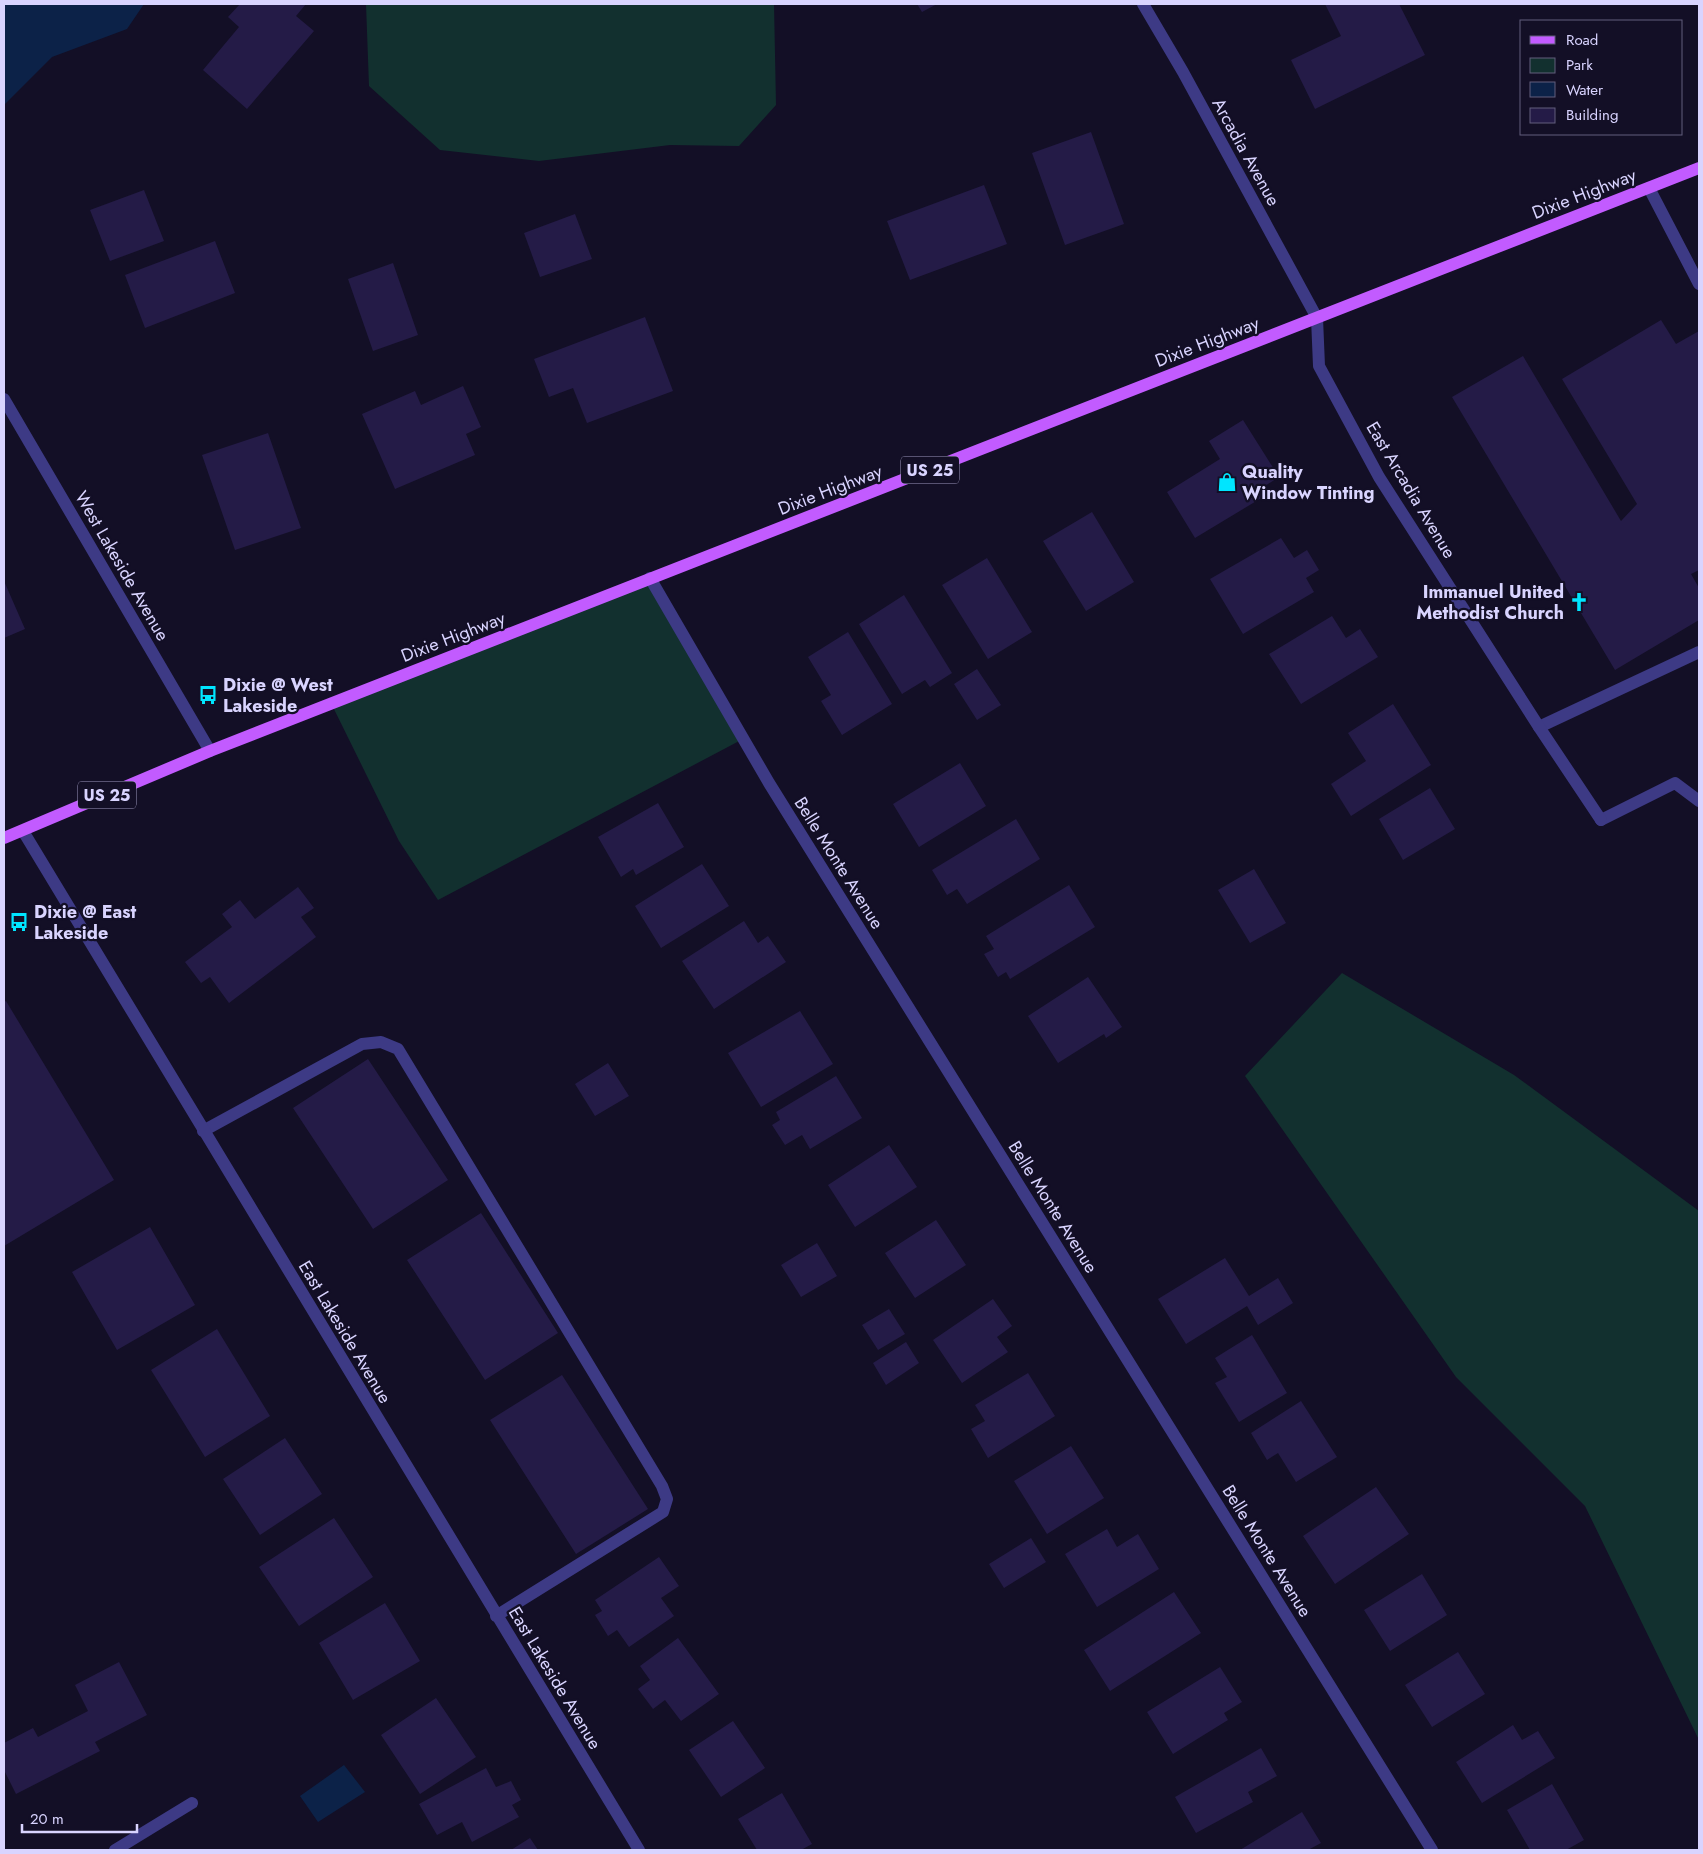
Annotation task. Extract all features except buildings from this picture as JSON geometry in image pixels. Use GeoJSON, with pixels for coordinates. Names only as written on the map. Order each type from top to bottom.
{"type":"FeatureCollection","features":[{"type":"Feature","properties":{"kind":"main road","name":"Dixie Highway"},"geometry":{"type":"LineString","coordinates":[[4,838],[210,751],[1699,168]]}},
{"type":"Feature","properties":{"kind":"street","name":"Arcadia Avenue"},"geometry":{"type":"LineString","coordinates":[[1143,4],[1183,72],[1317,318]]}},
{"type":"Feature","properties":{"kind":"street"},"geometry":{"type":"LineString","coordinates":[[1650,188],[1699,284]]}},
{"type":"Feature","properties":{"kind":"street","name":"East Arcadia Avenue"},"geometry":{"type":"LineString","coordinates":[[1317,318],[1319,366],[1379,477],[1600,820],[1675,782],[1699,801]]}},
{"type":"Feature","properties":{"kind":"street","name":"West Lakeside Avenue"},"geometry":{"type":"LineString","coordinates":[[4,399],[210,751]]}},
{"type":"Feature","properties":{"kind":"street","name":"Belle Monte Avenue"},"geometry":{"type":"LineString","coordinates":[[650,578],[769,783],[1432,1850]]}},
{"type":"Feature","properties":{"kind":"street"},"geometry":{"type":"LineString","coordinates":[[1539,728],[1699,652]]}},
{"type":"Feature","properties":{"kind":"street","name":"East Lakeside Avenue"},"geometry":{"type":"LineString","coordinates":[[23,831],[639,1850]]}},
{"type":"Feature","properties":{"kind":"street"},"geometry":{"type":"LineString","coordinates":[[203,1131],[362,1044],[381,1042],[398,1049],[662,1486],[667,1499],[663,1512],[496,1616]]}},
{"type":"Feature","properties":{"kind":"street"},"geometry":{"type":"LineString","coordinates":[[115,1850],[192,1803]]}},
{"type":"Feature","properties":{"kind":"green space"},"geometry":{"type":"Polygon","coordinates":[[[366,4],[774,4],[776,105],[739,146],[670,145],[539,161],[440,150],[369,86],[366,4]]]}},
{"type":"Feature","properties":{"kind":"green space"},"geometry":{"type":"Polygon","coordinates":[[[650,578],[743,739],[438,900],[399,841],[331,703],[650,578]]]}},
{"type":"Feature","properties":{"kind":"green space"},"geometry":{"type":"Polygon","coordinates":[[[1342,973],[1514,1075],[1699,1211],[1699,1740],[1585,1506],[1456,1377],[1245,1076],[1342,973]]]}},
{"type":"Feature","properties":{"kind":"water"},"geometry":{"type":"Polygon","coordinates":[[[4,4],[144,4],[127,29],[52,57],[4,105],[4,4]]]}},
{"type":"Feature","properties":{"kind":"water"},"geometry":{"type":"Polygon","coordinates":[[[344,1765],[365,1792],[318,1822],[300,1796],[344,1765]]]}},
{"type":"Feature","properties":{"kind":"place","name":"Quality Window Tinting"},"geometry":{"type":"Point","coordinates":[1227,482]}},
{"type":"Feature","properties":{"kind":"place","name":"Immanuel United Methodist Church"},"geometry":{"type":"Point","coordinates":[1579,602]}},
{"type":"Feature","properties":{"kind":"place","name":"Dixie @ West Lakeside"},"geometry":{"type":"Point","coordinates":[208,695]}},
{"type":"Feature","properties":{"kind":"place","name":"Dixie @ East Lakeside"},"geometry":{"type":"Point","coordinates":[19,922]}}]}
